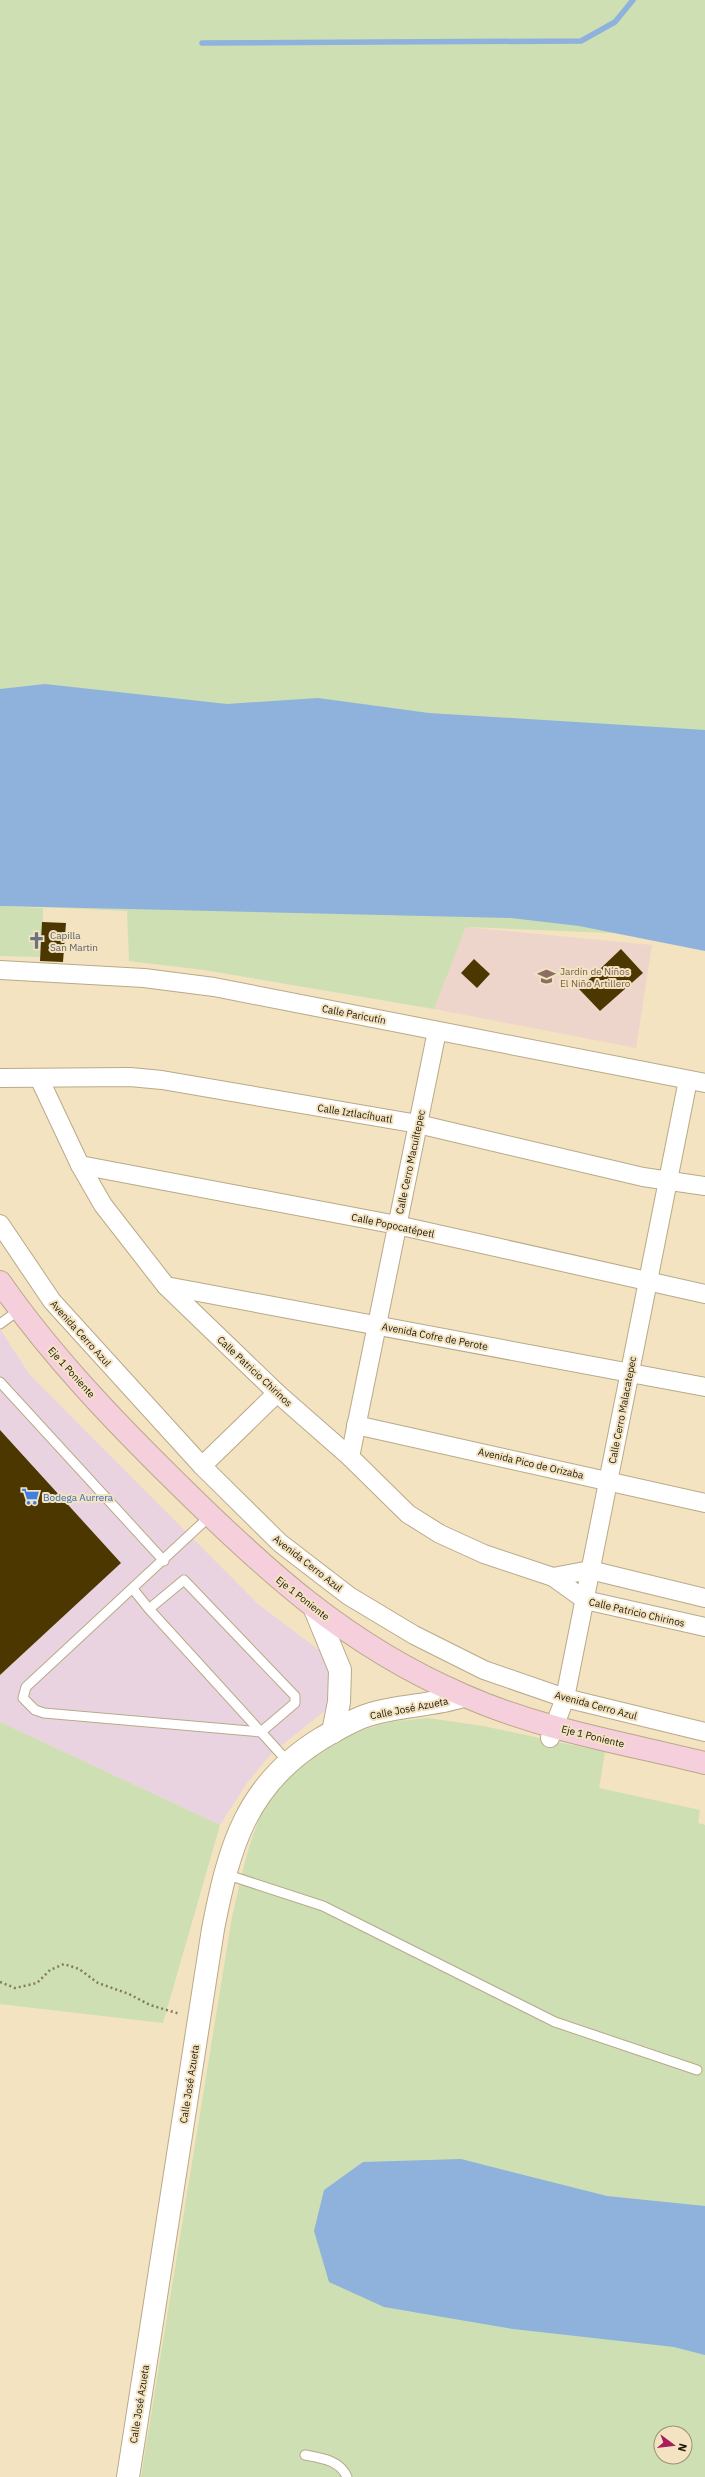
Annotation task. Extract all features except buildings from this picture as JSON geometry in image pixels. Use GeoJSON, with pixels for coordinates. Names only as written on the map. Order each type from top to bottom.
{"type":"FeatureCollection","features":[{"type":"Feature","properties":{"kind":"main road","name":"Eje 1 Poniente"},"geometry":{"type":"LineString","coordinates":[[0,1282],[19,1310],[59,1358],[139,1446],[278,1580],[315,1609],[381,1654],[463,1696],[516,1715],[552,1732],[705,1763]]}},
{"type":"Feature","properties":{"kind":"street","name":"Calle Paricutín"},"geometry":{"type":"LineString","coordinates":[[0,970],[177,981],[696,1081]]}},
{"type":"Feature","properties":{"kind":"street","name":"Calle Cerro Macuiltepec"},"geometry":{"type":"LineString","coordinates":[[350,1457],[437,1031]]}},
{"type":"Feature","properties":{"kind":"street","name":"Calle Iztlacíhuatl"},"geometry":{"type":"LineString","coordinates":[[0,1078],[130,1078],[162,1080],[418,1124],[667,1182],[705,1186]]}},
{"type":"Feature","properties":{"kind":"street","name":"Calle Patricio Chirinos"},"geometry":{"type":"LineString","coordinates":[[38,1078],[80,1165],[123,1233],[166,1286],[277,1393],[350,1457],[408,1514],[440,1534],[484,1554],[554,1577],[584,1600],[705,1627]]}},
{"type":"Feature","properties":{"kind":"street","name":"Calle Cerro Malacatepec"},"geometry":{"type":"LineString","coordinates":[[552,1732],[566,1698],[667,1182],[696,1081]]}},
{"type":"Feature","properties":{"kind":"street","name":"Calle Popocatépetl"},"geometry":{"type":"LineString","coordinates":[[80,1165],[398,1226],[705,1294]]}},
{"type":"Feature","properties":{"kind":"street","name":"Avenida Cerro Azul"},"geometry":{"type":"LineString","coordinates":[[0,1224],[52,1301],[202,1466],[280,1542],[349,1596],[414,1635],[484,1670],[566,1698],[705,1732]]}},
{"type":"Feature","properties":{"kind":"street","name":"Avenida Cofre de Perote"},"geometry":{"type":"LineString","coordinates":[[166,1286],[705,1387]]}},
{"type":"Feature","properties":{"kind":"street"},"geometry":{"type":"LineString","coordinates":[[202,1466],[277,1393]]}},
{"type":"Feature","properties":{"kind":"street","name":"Avenida Pico de Orizaba"},"geometry":{"type":"LineString","coordinates":[[356,1425],[608,1480],[705,1503]]}},
{"type":"Feature","properties":{"kind":"street","name":"Calle Patricio Chirinos"},"geometry":{"type":"LineString","coordinates":[[554,1577],[590,1570],[705,1598]]}},
{"type":"Feature","properties":{"kind":"street"},"geometry":{"type":"LineString","coordinates":[[315,1609],[340,1670],[339,1702],[333,1732]]}},
{"type":"Feature","properties":{"kind":"street","name":"Calle José Azueta"},"geometry":{"type":"LineString","coordinates":[[128,2477],[198,2020],[224,1874],[240,1829],[262,1790],[289,1763],[310,1746],[333,1732],[368,1715],[446,1701],[463,1696]]}},
{"type":"Feature","properties":{"kind":"lane"},"geometry":{"type":"LineString","coordinates":[[0,1324],[19,1310]]}},
{"type":"Feature","properties":{"kind":"lane"},"geometry":{"type":"LineString","coordinates":[[0,1382],[164,1561]]}},
{"type":"Feature","properties":{"kind":"lane"},"geometry":{"type":"LineString","coordinates":[[149,1609],[184,1580],[295,1696],[295,1703],[261,1732],[44,1713],[35,1710],[23,1698],[26,1687],[164,1561],[210,1516]]}},
{"type":"Feature","properties":{"kind":"lane"},"geometry":{"type":"LineString","coordinates":[[133,1589],[149,1609],[289,1763]]}},
{"type":"Feature","properties":{"kind":"lane"},"geometry":{"type":"LineString","coordinates":[[224,1874],[323,1906],[555,2022],[697,2070]]}},
{"type":"Feature","properties":{"kind":"lane"},"geometry":{"type":"LineString","coordinates":[[305,2455],[330,2460],[340,2466],[346,2477]]}},
{"type":"Feature","properties":{"kind":"path"},"geometry":{"type":"LineString","coordinates":[[0,1982],[10,1987],[26,1986],[37,1983],[58,1966],[71,1966],[98,1983],[129,1994],[150,2005],[198,2020]]}},
{"type":"Feature","properties":{"kind":"shaded area","name":"Jardín de Niños El Niño Artillero"},"geometry":{"type":"Polygon","coordinates":[[[466,927],[652,945],[636,1048],[434,1009],[466,927]]]}},
{"type":"Feature","properties":{"kind":"shaded area"},"geometry":{"type":"Polygon","coordinates":[[[0,1329],[30,1375],[258,1604],[323,1653],[334,1670],[326,1710],[272,1753],[247,1783],[220,1825],[0,1722],[0,1329]]]}},
{"type":"Feature","properties":{"kind":"green space"},"geometry":{"type":"Polygon","coordinates":[[[0,0],[705,0],[705,937],[466,927],[434,1009],[204,970],[129,961],[127,911],[0,905],[0,0]]]}},
{"type":"Feature","properties":{"kind":"green space"},"geometry":{"type":"Polygon","coordinates":[[[0,906],[43,908],[42,957],[0,956],[0,906]]]}},
{"type":"Feature","properties":{"kind":"green space"},"geometry":{"type":"Polygon","coordinates":[[[427,1718],[483,1726],[605,1752],[599,1788],[700,1810],[698,1823],[705,1825],[705,2477],[141,2477],[232,1917],[247,1855],[257,1824],[271,1796],[280,1784],[306,1761],[336,1742],[367,1729],[393,1722],[427,1718]]]}},
{"type":"Feature","properties":{"kind":"green space"},"geometry":{"type":"Polygon","coordinates":[[[0,1722],[220,1825],[163,2023],[0,2004],[0,1722]]]}},
{"type":"Feature","properties":{"kind":"water"},"geometry":{"type":"Polygon","coordinates":[[[45,684],[227,704],[318,698],[429,713],[705,730],[705,951],[579,926],[511,918],[0,906],[0,689],[45,684]]]}},
{"type":"Feature","properties":{"kind":"water"},"geometry":{"type":"Polygon","coordinates":[[[461,2159],[607,2196],[705,2206],[705,2355],[674,2347],[513,2329],[384,2307],[329,2282],[314,2231],[324,2190],[363,2162],[461,2159]]]}},
{"type":"Feature","properties":{"kind":"waterway"},"geometry":{"type":"LineString","coordinates":[[202,43],[581,41],[615,22],[633,0]]}},
{"type":"Feature","properties":{"kind":"place","name":"Capilla San Martin"},"geometry":{"type":"Point","coordinates":[37,941]}},
{"type":"Feature","properties":{"kind":"place","name":"Jardín de Niños El Niño Artillero"},"geometry":{"type":"Point","coordinates":[547,977]}},
{"type":"Feature","properties":{"kind":"place","name":"Bodega Aurrera"},"geometry":{"type":"Point","coordinates":[30,1497]}}]}
